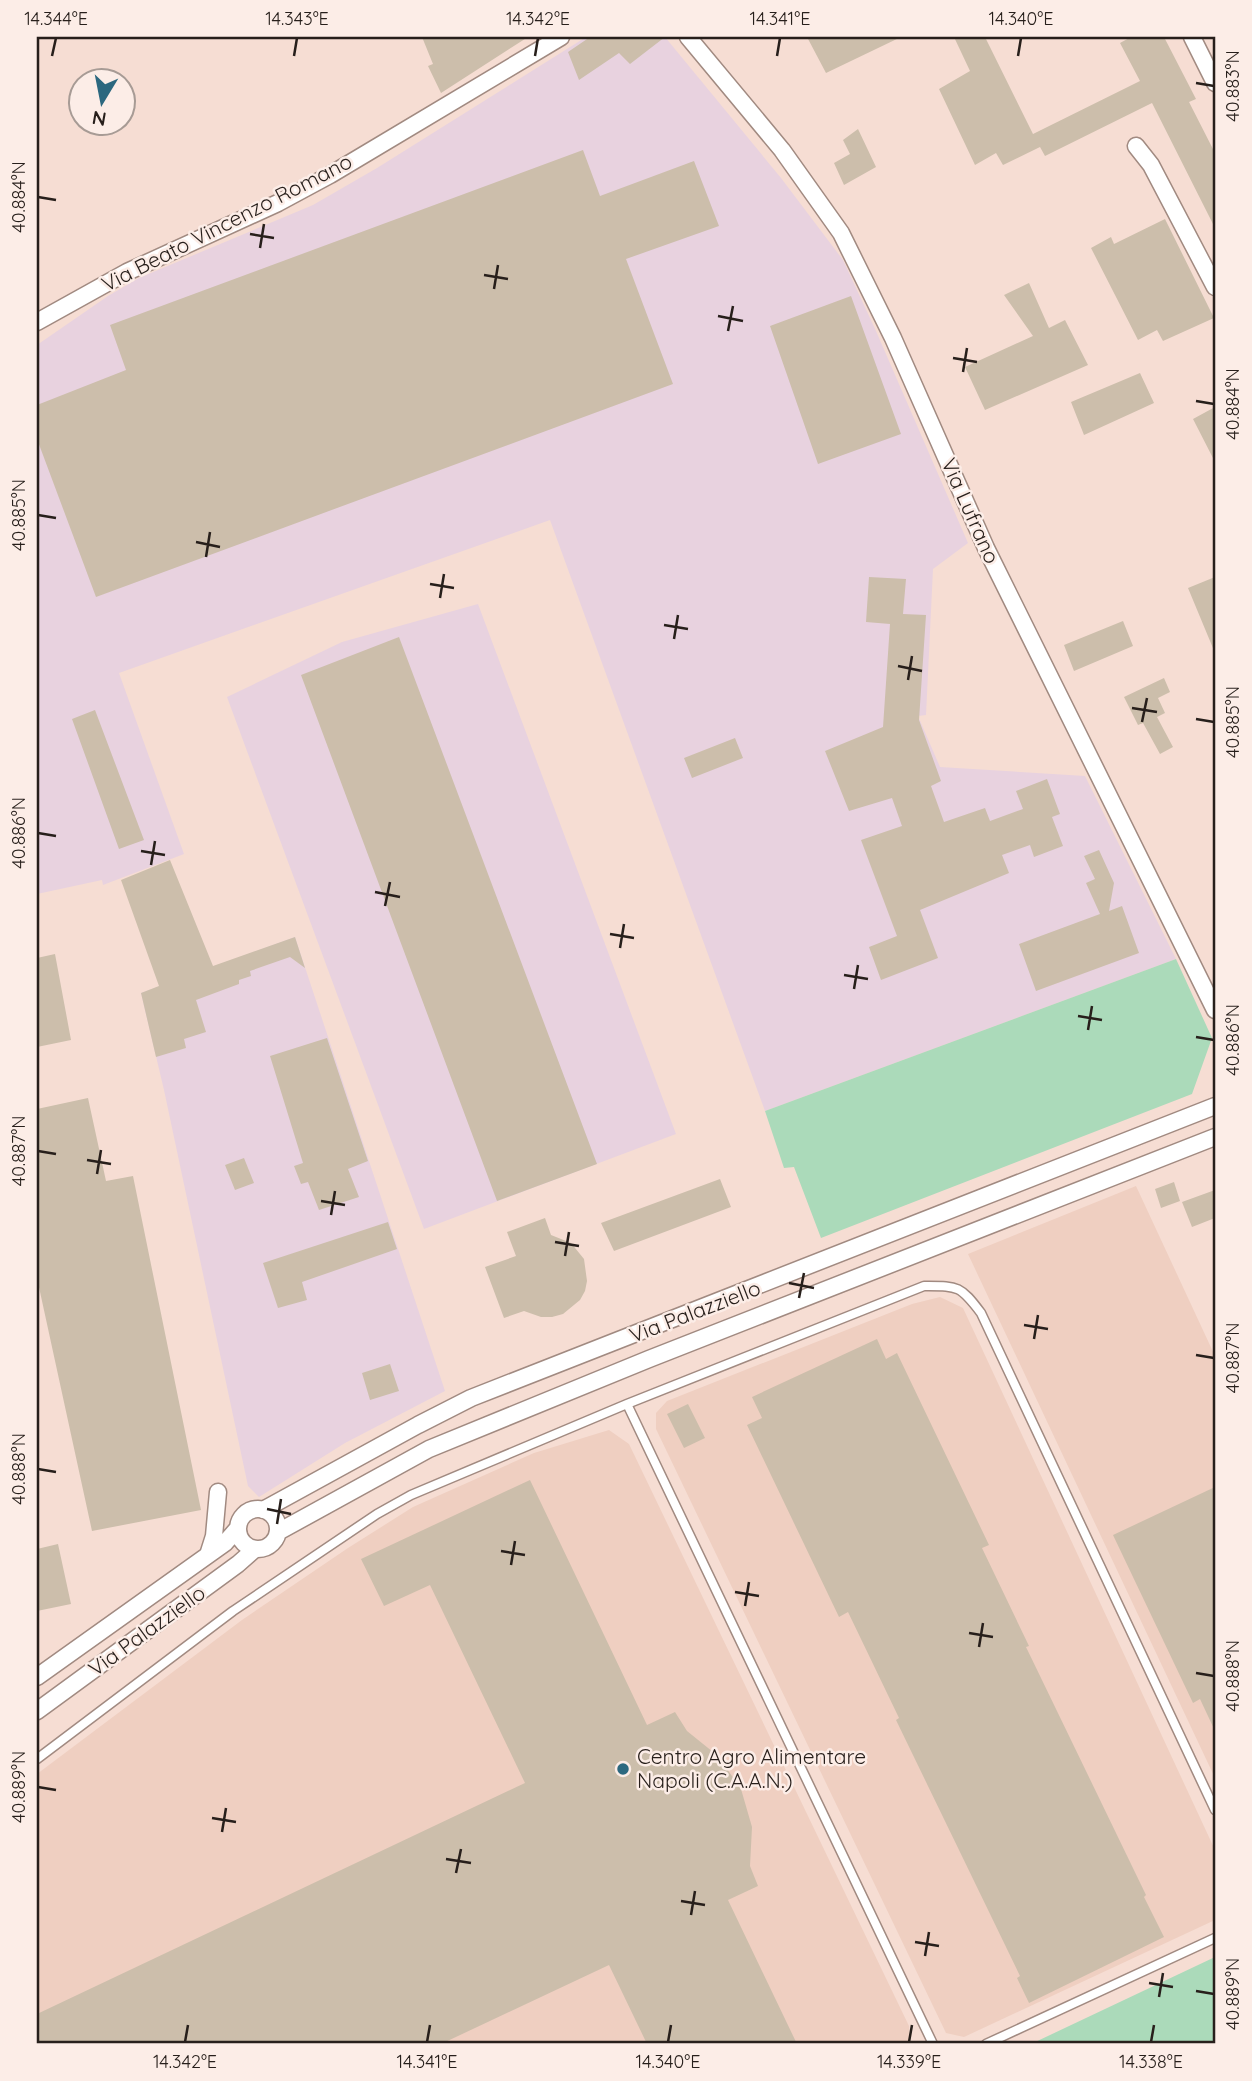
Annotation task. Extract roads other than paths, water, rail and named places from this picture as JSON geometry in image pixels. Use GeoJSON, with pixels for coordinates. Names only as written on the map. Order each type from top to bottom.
{"type":"FeatureCollection","features":[{"type":"Feature","properties":{"kind":"street","name":"Via Beato Vincenzo Romano"},"geometry":{"type":"LineString","coordinates":[[37,322],[127,272],[278,203],[330,175],[561,37]]}},
{"type":"Feature","properties":{"kind":"street","name":"Via Lufrano"},"geometry":{"type":"LineString","coordinates":[[688,37],[782,150],[841,233],[893,338],[986,548],[1215,1010]]}},
{"type":"Feature","properties":{"kind":"street"},"geometry":{"type":"LineString","coordinates":[[1192,37],[1215,83]]}},
{"type":"Feature","properties":{"kind":"street"},"geometry":{"type":"LineString","coordinates":[[1136,146],[1151,165],[1215,287]]}},
{"type":"Feature","properties":{"kind":"street","name":"Via Palazziello"},"geometry":{"type":"LineString","coordinates":[[37,1678],[225,1543],[249,1517],[471,1398],[1215,1106]]}},
{"type":"Feature","properties":{"kind":"street","name":"Via Palazziello"},"geometry":{"type":"LineString","coordinates":[[278,1532],[429,1449],[662,1354],[1215,1137]]}},
{"type":"Feature","properties":{"kind":"street"},"geometry":{"type":"LineString","coordinates":[[208,1555],[214,1536],[218,1492]]}},
{"type":"Feature","properties":{"kind":"street"},"geometry":{"type":"LineString","coordinates":[[249,1517],[274,1518],[278,1532],[272,1543],[261,1549],[242,1542],[249,1517]]}},
{"type":"Feature","properties":{"kind":"street","name":"Via Palazziello"},"geometry":{"type":"LineString","coordinates":[[37,1711],[255,1549]]}},
{"type":"Feature","properties":{"kind":"lane"},"geometry":{"type":"LineString","coordinates":[[37,1759],[233,1611],[377,1514],[411,1495],[627,1404],[924,1286],[949,1286],[966,1293],[981,1313],[1215,1810]]}},
{"type":"Feature","properties":{"kind":"lane"},"geometry":{"type":"LineString","coordinates":[[627,1404],[933,2044]]}},
{"type":"Feature","properties":{"kind":"lane"},"geometry":{"type":"LineString","coordinates":[[986,2044],[1215,1938]]}},
{"type":"Feature","properties":{"kind":"place","name":"Centro Agro Alimentare Napoli (C.A.A.N.)"},"geometry":{"type":"Point","coordinates":[623,1769]}}]}
